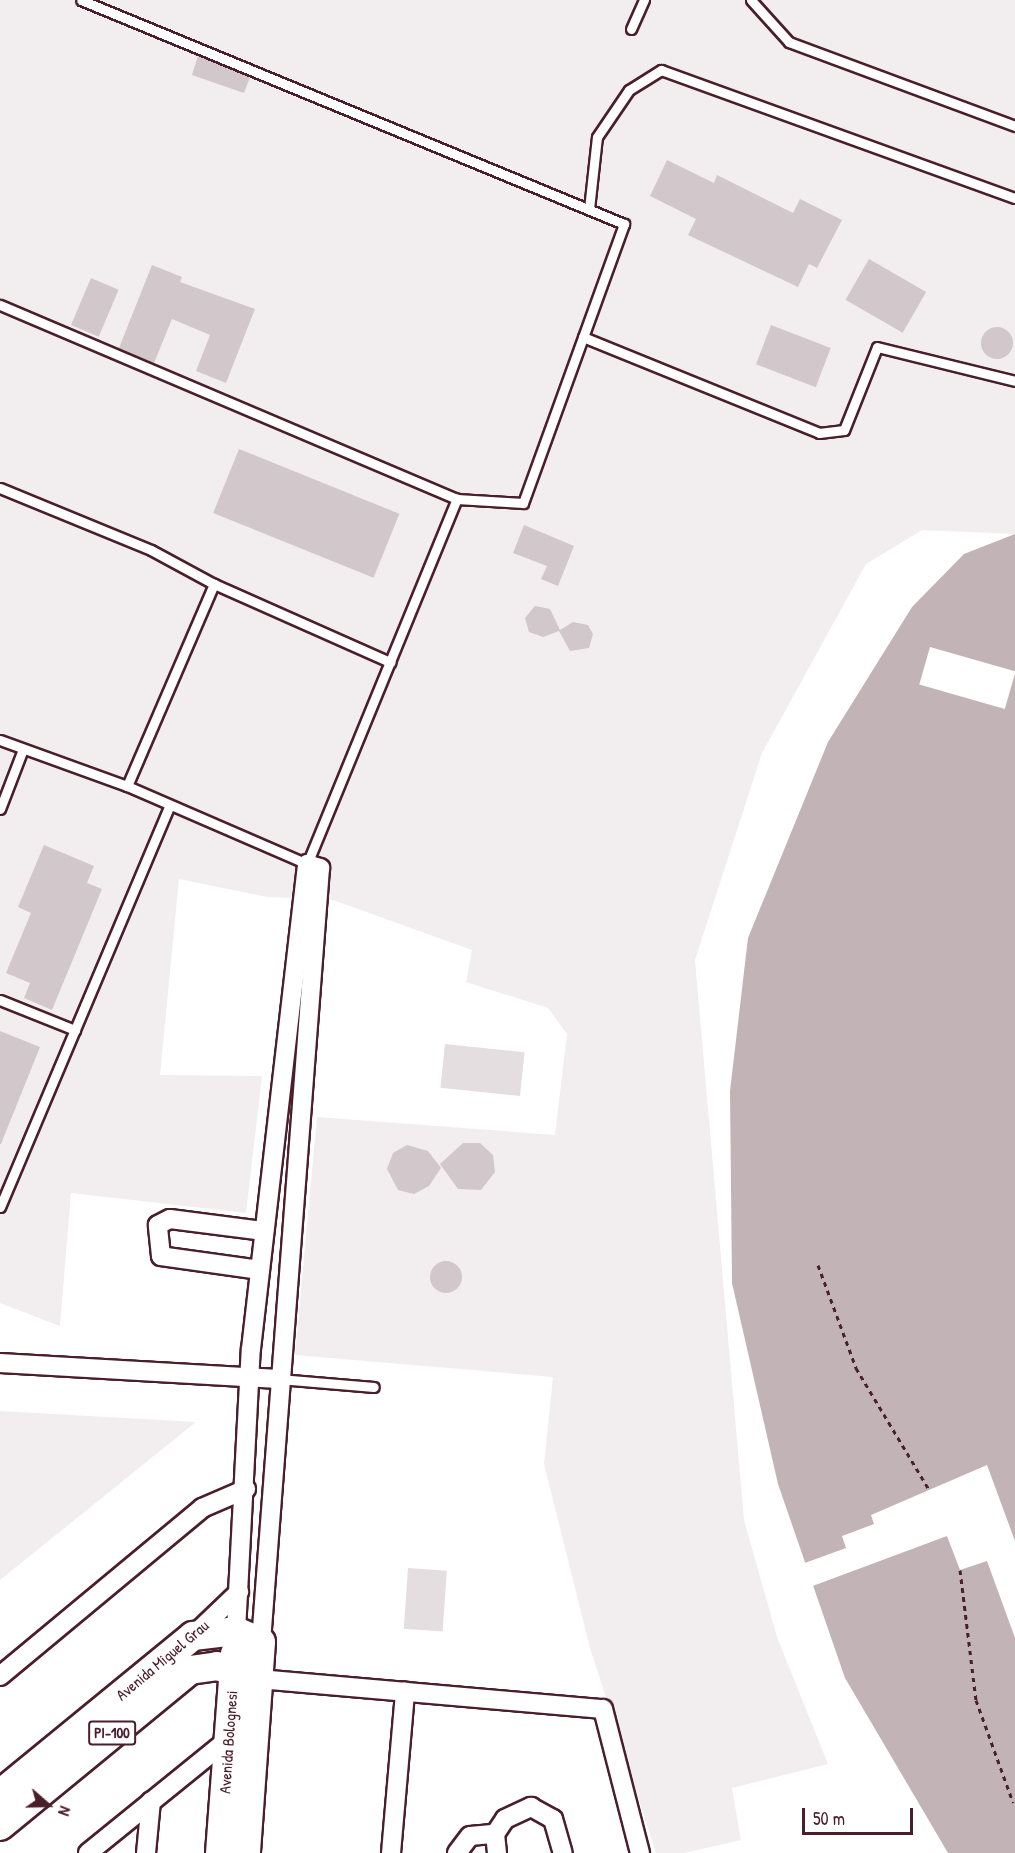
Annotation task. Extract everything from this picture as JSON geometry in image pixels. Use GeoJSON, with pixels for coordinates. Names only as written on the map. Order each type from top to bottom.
{"type":"FeatureCollection","features":[{"type":"Feature","properties":{"kind":"main road"},"geometry":{"type":"LineString","coordinates":[[193,1636],[249,1637]]}},
{"type":"Feature","properties":{"kind":"main road","name":"Avenida Miguel Grau"},"geometry":{"type":"LineString","coordinates":[[0,1826],[14,1793],[193,1636]]}},
{"type":"Feature","properties":{"kind":"main road","name":"Avenida Bolognesi"},"geometry":{"type":"LineString","coordinates":[[246,1853],[246,1675],[249,1637]]}},
{"type":"Feature","properties":{"kind":"main road","name":"Avenida Miguel Grau"},"geometry":{"type":"LineString","coordinates":[[14,1793],[190,1670],[203,1666],[246,1675]]}},
{"type":"Feature","properties":{"kind":"main road","name":"Avenida Bolognesi"},"geometry":{"type":"LineString","coordinates":[[220,1853],[230,1738],[246,1675]]}},
{"type":"Feature","properties":{"kind":"street"},"geometry":{"type":"LineString","coordinates":[[249,1637],[239,1592],[250,1381],[264,1232],[314,866]]}},
{"type":"Feature","properties":{"kind":"street"},"geometry":{"type":"LineString","coordinates":[[249,1637],[279,1378],[314,866]]}},
{"type":"Feature","properties":{"kind":"street"},"geometry":{"type":"LineString","coordinates":[[260,1270],[161,1256],[158,1226],[170,1219],[264,1232]]}},
{"type":"Feature","properties":{"kind":"street"},"geometry":{"type":"LineString","coordinates":[[0,1363],[250,1381],[279,1378]]}},
{"type":"Feature","properties":{"kind":"street"},"geometry":{"type":"LineString","coordinates":[[0,1676],[202,1508],[246,1489]]}},
{"type":"Feature","properties":{"kind":"street","name":"Avenida Miguel Grau"},"geometry":{"type":"LineString","coordinates":[[193,1636],[239,1592]]}},
{"type":"Feature","properties":{"kind":"street"},"geometry":{"type":"LineString","coordinates":[[246,1675],[405,1692],[603,1709],[640,1853]]}},
{"type":"Feature","properties":{"kind":"street"},"geometry":{"type":"LineString","coordinates":[[391,1853],[405,1692]]}},
{"type":"Feature","properties":{"kind":"street"},"geometry":{"type":"LineString","coordinates":[[88,1853],[230,1738]]}},
{"type":"Feature","properties":{"kind":"street"},"geometry":{"type":"LineString","coordinates":[[146,1853],[151,1801]]}},
{"type":"Feature","properties":{"kind":"street"},"geometry":{"type":"LineString","coordinates":[[497,1853],[495,1834],[510,1814],[537,1808],[553,1819],[563,1853]]}},
{"type":"Feature","properties":{"kind":"street"},"geometry":{"type":"LineString","coordinates":[[457,1853],[470,1836],[495,1834]]}},
{"type":"Feature","properties":{"kind":"lane"},"geometry":{"type":"LineString","coordinates":[[0,305],[457,500],[523,503],[624,224],[81,0]]}},
{"type":"Feature","properties":{"kind":"lane"},"geometry":{"type":"LineString","coordinates":[[631,29],[644,0]]}},
{"type":"Feature","properties":{"kind":"lane"},"geometry":{"type":"LineString","coordinates":[[751,0],[789,42],[1015,126]]}},
{"type":"Feature","properties":{"kind":"lane"},"geometry":{"type":"LineString","coordinates":[[589,209],[597,137],[629,90],[660,70],[1015,198]]}},
{"type":"Feature","properties":{"kind":"lane"},"geometry":{"type":"LineString","coordinates":[[583,337],[819,433],[844,430],[877,347],[1015,381]]}},
{"type":"Feature","properties":{"kind":"lane"},"geometry":{"type":"LineString","coordinates":[[0,488],[151,550],[214,584],[390,662]]}},
{"type":"Feature","properties":{"kind":"lane"},"geometry":{"type":"LineString","coordinates":[[0,740],[127,786],[169,806],[314,866],[390,662],[457,500]]}},
{"type":"Feature","properties":{"kind":"lane"},"geometry":{"type":"LineString","coordinates":[[127,786],[214,584]]}},
{"type":"Feature","properties":{"kind":"lane"},"geometry":{"type":"LineString","coordinates":[[0,809],[23,749]]}},
{"type":"Feature","properties":{"kind":"lane"},"geometry":{"type":"LineString","coordinates":[[0,1207],[169,806]]}},
{"type":"Feature","properties":{"kind":"lane"},"geometry":{"type":"LineString","coordinates":[[0,1000],[75,1030]]}},
{"type":"Feature","properties":{"kind":"lane"},"geometry":{"type":"LineString","coordinates":[[279,1378],[374,1387]]}},
{"type":"Feature","properties":{"kind":"path"},"geometry":{"type":"LineString","coordinates":[[818,1265],[856,1368],[928,1488]]}},
{"type":"Feature","properties":{"kind":"path"},"geometry":{"type":"LineString","coordinates":[[960,1570],[976,1700],[1012,1802]]}},
{"type":"Feature","properties":{"kind":"shaded area"},"geometry":{"type":"Polygon","coordinates":[[[0,0],[1015,0],[1015,534],[922,530],[866,564],[762,753],[695,960],[744,1520],[777,1637],[828,1764],[732,1788],[741,1840],[684,1853],[656,1853],[590,1648],[544,1464],[553,1377],[295,1355],[317,1117],[555,1135],[567,1034],[548,1008],[466,982],[472,950],[333,900],[267,897],[179,879],[160,1075],[262,1076],[246,1213],[71,1193],[60,1326],[0,1303],[0,0]]]}},
{"type":"Feature","properties":{"kind":"shaded area"},"geometry":{"type":"Polygon","coordinates":[[[1015,534],[1015,1853],[948,1853],[845,1678],[778,1484],[732,1283],[730,1091],[748,938],[828,742],[912,607],[964,554],[1015,534]]]}},
{"type":"Feature","properties":{"kind":"shaded area"},"geometry":{"type":"Polygon","coordinates":[[[445,1044],[525,1052],[520,1096],[440,1088],[445,1044]]]}},
{"type":"Feature","properties":{"kind":"shaded area"},"geometry":{"type":"Polygon","coordinates":[[[0,1411],[196,1422],[0,1580],[0,1411]]]}},
{"type":"Feature","properties":{"kind":"shaded area"},"geometry":{"type":"Polygon","coordinates":[[[408,1568],[447,1571],[443,1632],[404,1629],[408,1568]]]}},
{"type":"Feature","properties":{"kind":"pier"},"geometry":{"type":"Polygon","coordinates":[[[930,647],[1015,671],[1005,709],[919,684],[930,647]]]}},
{"type":"Feature","properties":{"kind":"pier"},"geometry":{"type":"Polygon","coordinates":[[[987,1465],[1015,1541],[1015,1638],[987,1561],[960,1570],[947,1536],[810,1587],[802,1564],[846,1548],[842,1536],[874,1524],[871,1515],[987,1465]]]}},
{"type":"Feature","properties":{"kind":"building"},"geometry":{"type":"Polygon","coordinates":[[[198,56],[250,77],[244,93],[192,75],[198,56]]]}},
{"type":"Feature","properties":{"kind":"building"},"geometry":{"type":"Polygon","coordinates":[[[667,160],[714,183],[717,175],[793,213],[800,199],[842,220],[817,268],[809,264],[798,287],[688,235],[696,219],[650,196],[667,160]]]}},
{"type":"Feature","properties":{"kind":"building"},"geometry":{"type":"Polygon","coordinates":[[[869,259],[926,292],[903,333],[846,300],[869,259]]]}},
{"type":"Feature","properties":{"kind":"building"},"geometry":{"type":"Polygon","coordinates":[[[152,265],[182,277],[180,282],[255,309],[226,383],[196,371],[210,335],[172,319],[154,363],[119,348],[152,265]]]}},
{"type":"Feature","properties":{"kind":"building"},"geometry":{"type":"Polygon","coordinates":[[[91,278],[119,290],[99,337],[71,325],[91,278]]]}},
{"type":"Feature","properties":{"kind":"building"},"geometry":{"type":"Polygon","coordinates":[[[771,325],[831,348],[816,387],[756,364],[771,325]]]}},
{"type":"Feature","properties":{"kind":"building"},"geometry":{"type":"Polygon","coordinates":[[[997,327],[1008,332],[1013,343],[1008,354],[997,359],[986,354],[981,343],[986,332],[997,327]]]}},
{"type":"Feature","properties":{"kind":"building"},"geometry":{"type":"Polygon","coordinates":[[[239,449],[399,514],[374,578],[213,513],[239,449]]]}},
{"type":"Feature","properties":{"kind":"building"},"geometry":{"type":"Polygon","coordinates":[[[524,525],[574,546],[558,586],[541,579],[547,566],[513,553],[524,525]]]}},
{"type":"Feature","properties":{"kind":"building"},"geometry":{"type":"Polygon","coordinates":[[[535,606],[550,609],[560,630],[573,622],[588,625],[593,634],[589,648],[570,651],[559,631],[543,637],[529,632],[525,618],[535,606]]]}},
{"type":"Feature","properties":{"kind":"building"},"geometry":{"type":"Polygon","coordinates":[[[44,845],[94,866],[87,883],[102,889],[52,1010],[24,998],[30,983],[6,973],[31,913],[18,907],[44,845]]]}},
{"type":"Feature","properties":{"kind":"building"},"geometry":{"type":"Polygon","coordinates":[[[0,1031],[40,1047],[1,1144],[0,1144],[0,1031]]]}},
{"type":"Feature","properties":{"kind":"building"},"geometry":{"type":"Polygon","coordinates":[[[463,1143],[480,1143],[493,1155],[495,1172],[481,1190],[458,1189],[440,1164],[463,1143]]]}},
{"type":"Feature","properties":{"kind":"building"},"geometry":{"type":"Polygon","coordinates":[[[407,1145],[428,1151],[441,1168],[429,1186],[414,1194],[398,1190],[387,1169],[393,1153],[407,1145]]]}},
{"type":"Feature","properties":{"kind":"building"},"geometry":{"type":"Polygon","coordinates":[[[446,1261],[458,1265],[462,1277],[458,1289],[446,1293],[434,1289],[430,1277],[434,1265],[446,1261]]]}}]}
